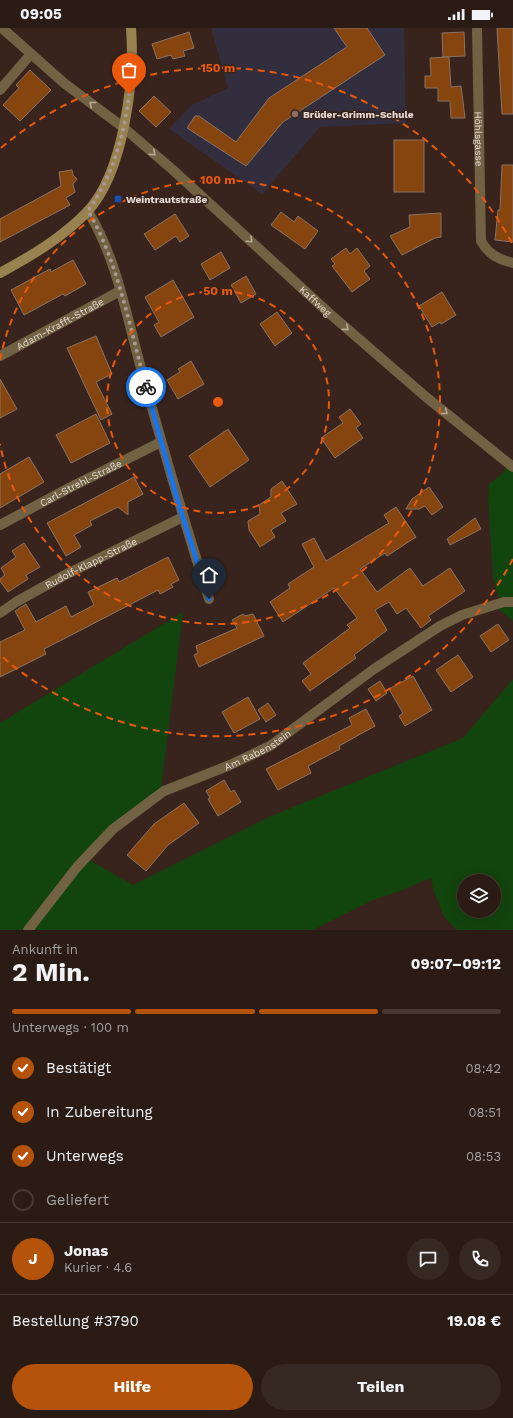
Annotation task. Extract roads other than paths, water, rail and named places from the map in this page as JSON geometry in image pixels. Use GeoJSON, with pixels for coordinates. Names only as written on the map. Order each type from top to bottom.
{"type":"FeatureCollection","features":[{"type":"Feature","properties":{"kind":"main road"},"geometry":{"type":"LineString","coordinates":[[0,273],[60,236],[88,211],[99,195],[110,173],[119,149],[124,128],[131,63],[131,28]]}},
{"type":"Feature","properties":{"kind":"street","name":"Kaffweg"},"geometry":{"type":"LineString","coordinates":[[2,28],[64,83],[124,128],[173,170],[340,323],[426,397],[513,467]]}},
{"type":"Feature","properties":{"kind":"street","name":"Höhlsgasse"},"geometry":{"type":"LineString","coordinates":[[477,28],[481,241],[485,249],[502,260],[513,263]]}},
{"type":"Feature","properties":{"kind":"street"},"geometry":{"type":"LineString","coordinates":[[0,90],[32,54]]}},
{"type":"Feature","properties":{"kind":"street"},"geometry":{"type":"LineString","coordinates":[[88,211],[100,234],[120,291],[161,442],[209,599]]}},
{"type":"Feature","properties":{"kind":"street","name":"Adam-Krafft-Straße"},"geometry":{"type":"LineString","coordinates":[[0,356],[120,291]]}},
{"type":"Feature","properties":{"kind":"street","name":"Carl-Strehl-Straße"},"geometry":{"type":"LineString","coordinates":[[0,525],[71,487],[161,442]]}},
{"type":"Feature","properties":{"kind":"street","name":"Rudolf-Klapp-Straße"},"geometry":{"type":"LineString","coordinates":[[0,613],[16,602],[63,576],[156,528],[183,516]]}},
{"type":"Feature","properties":{"kind":"street","name":"Am Rabenstein"},"geometry":{"type":"LineString","coordinates":[[28,930],[77,867],[113,829],[164,791],[230,765],[270,746],[374,669],[462,614],[504,602],[513,602]]}},
{"type":"Feature","properties":{"kind":"place","name":"Brüder-Grimm-Schule"},"geometry":{"type":"Point","coordinates":[295,114]}},
{"type":"Feature","properties":{"kind":"place","name":"Weintrautstraße"},"geometry":{"type":"Point","coordinates":[118,199]}}]}
